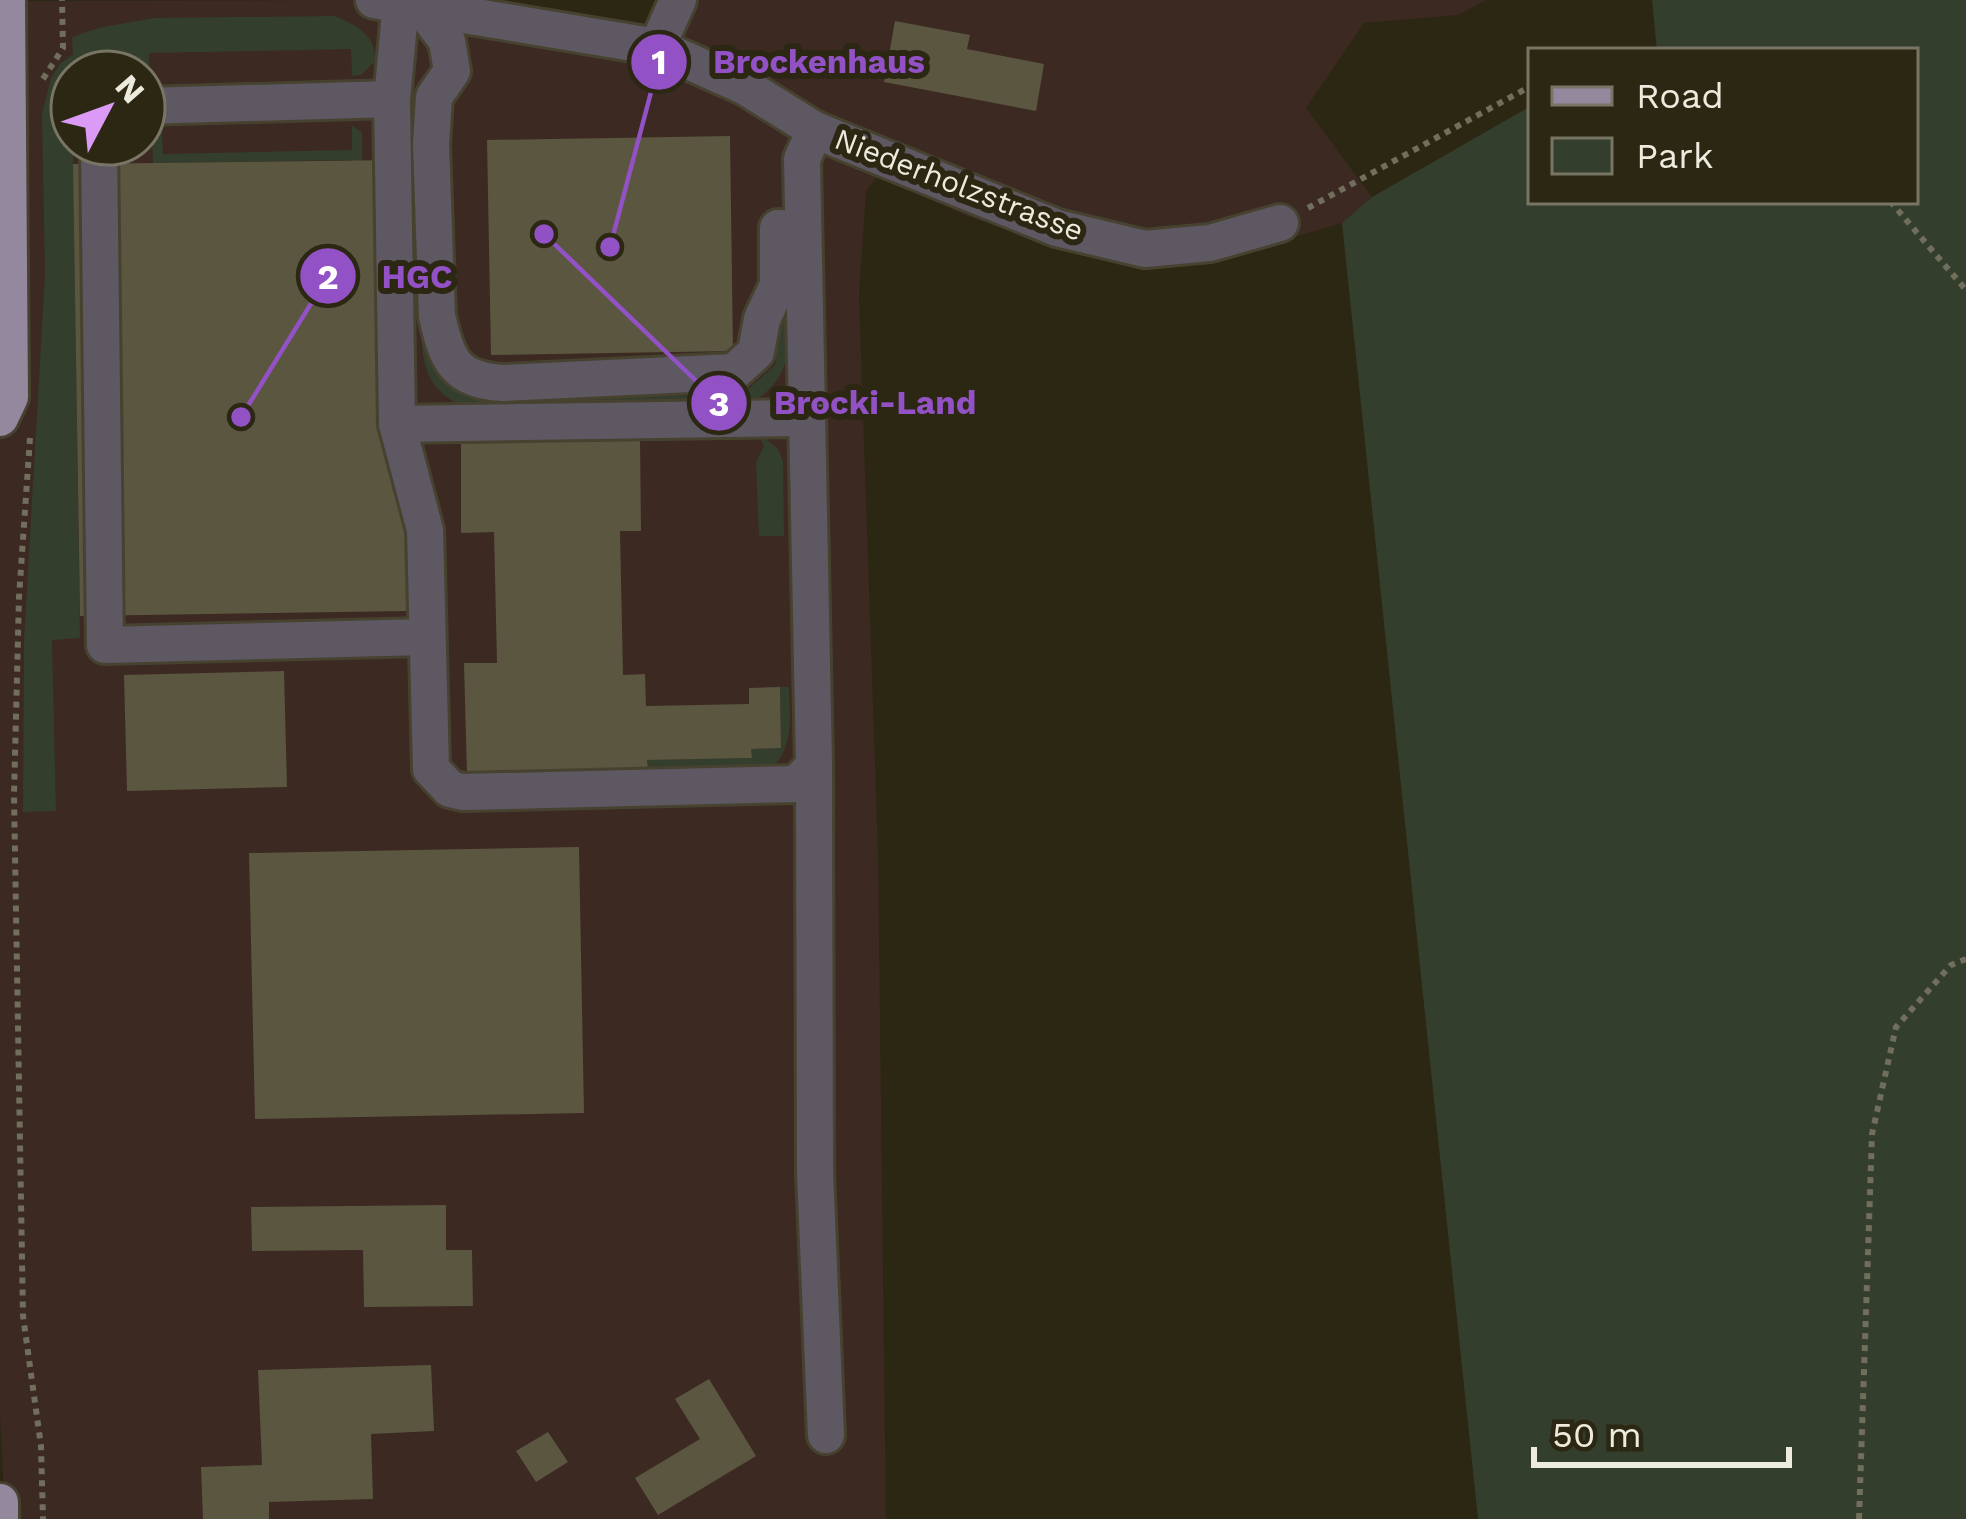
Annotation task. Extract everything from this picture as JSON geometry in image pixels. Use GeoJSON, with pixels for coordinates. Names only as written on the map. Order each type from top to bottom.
{"type":"FeatureCollection","features":[{"type":"Feature","properties":{"kind":"main road"},"geometry":{"type":"LineString","coordinates":[[5,0],[10,398],[15,426]]}},
{"type":"Feature","properties":{"kind":"main road"},"geometry":{"type":"LineString","coordinates":[[0,1502],[0,1519]]}},
{"type":"Feature","properties":{"kind":"street"},"geometry":{"type":"LineString","coordinates":[[5,0],[18,0]]}},
{"type":"Feature","properties":{"kind":"street"},"geometry":{"type":"LineString","coordinates":[[657,47],[678,0]]}},
{"type":"Feature","properties":{"kind":"street"},"geometry":{"type":"LineString","coordinates":[[398,3],[392,99],[397,424],[425,530],[431,769],[450,789],[463,792],[796,784],[814,766]]}},
{"type":"Feature","properties":{"kind":"street"},"geometry":{"type":"LineString","coordinates":[[398,3],[447,41],[452,71],[434,97],[431,144],[436,316],[443,344],[457,370],[479,382],[503,383],[734,372],[756,352],[762,319],[778,285],[778,228],[803,229]]}},
{"type":"Feature","properties":{"kind":"street","name":"Niederholzstrasse"},"geometry":{"type":"LineString","coordinates":[[398,3],[657,47],[744,86],[815,130],[1057,228],[1145,248],[1210,243],[1280,223]]}},
{"type":"Feature","properties":{"kind":"street"},"geometry":{"type":"LineString","coordinates":[[168,105],[392,99]]}},
{"type":"Feature","properties":{"kind":"street"},"geometry":{"type":"LineString","coordinates":[[815,130],[802,159],[804,418],[814,766],[815,1172],[826,1435]]}},
{"type":"Feature","properties":{"kind":"street"},"geometry":{"type":"LineString","coordinates":[[99,168],[105,645],[425,637]]}},
{"type":"Feature","properties":{"kind":"street"},"geometry":{"type":"LineString","coordinates":[[397,424],[804,418]]}},
{"type":"Feature","properties":{"kind":"path"},"geometry":{"type":"LineString","coordinates":[[40,89],[63,48],[62,0]]}},
{"type":"Feature","properties":{"kind":"path"},"geometry":{"type":"LineString","coordinates":[[1280,223],[1528,88]]}},
{"type":"Feature","properties":{"kind":"path"},"geometry":{"type":"LineString","coordinates":[[1893,204],[1966,290]]}},
{"type":"Feature","properties":{"kind":"path"},"geometry":{"type":"LineString","coordinates":[[15,426],[20,597],[14,795],[23,1316],[41,1446],[43,1519]]}},
{"type":"Feature","properties":{"kind":"path"},"geometry":{"type":"LineString","coordinates":[[1859,1519],[1872,1134],[1896,1027],[1951,965],[1966,959]]}},
{"type":"Feature","properties":{"kind":"shaded area"},"geometry":{"type":"Polygon","coordinates":[[[374,0],[656,47],[680,0],[1486,0],[1458,15],[1364,23],[1306,108],[1372,197],[1342,223],[1241,253],[1162,264],[1106,259],[1053,245],[967,216],[877,176],[866,192],[859,296],[878,851],[886,1519],[5,1519],[0,1415],[0,418],[7,1],[374,0]]]}},
{"type":"Feature","properties":{"kind":"green space"},"geometry":{"type":"Polygon","coordinates":[[[1652,0],[1966,0],[1966,1519],[1478,1519],[1342,223],[1372,197],[1528,108],[1528,204],[1918,204],[1918,48],[1657,48],[1652,0]]]}},
{"type":"Feature","properties":{"kind":"green space"},"geometry":{"type":"Polygon","coordinates":[[[334,16],[368,37],[375,61],[361,75],[352,76],[351,49],[168,53],[168,48],[73,48],[72,37],[154,18],[334,16]]]}},
{"type":"Feature","properties":{"kind":"green space"},"geometry":{"type":"Polygon","coordinates":[[[48,90],[48,168],[73,168],[80,638],[52,640],[56,811],[23,812],[24,639],[45,276],[42,113],[48,90]]]}},
{"type":"Feature","properties":{"kind":"green space"},"geometry":{"type":"Polygon","coordinates":[[[352,126],[362,132],[363,213],[353,222],[351,160],[168,163],[168,154],[352,150],[352,126]]]}},
{"type":"Feature","properties":{"kind":"green space"},"geometry":{"type":"Polygon","coordinates":[[[421,295],[435,368],[445,382],[475,398],[730,395],[747,390],[775,365],[783,301],[788,304],[788,349],[774,384],[750,404],[474,410],[441,392],[431,379],[422,349],[421,295]]]}},
{"type":"Feature","properties":{"kind":"green space"},"geometry":{"type":"Polygon","coordinates":[[[758,433],[778,449],[783,461],[784,536],[759,536],[756,462],[764,446],[758,433]]]}},
{"type":"Feature","properties":{"kind":"green space"},"geometry":{"type":"Polygon","coordinates":[[[780,687],[789,687],[789,731],[784,751],[771,769],[648,779],[647,760],[751,758],[751,749],[781,748],[780,687]]]}},
{"type":"Feature","properties":{"kind":"building"},"geometry":{"type":"Polygon","coordinates":[[[895,21],[970,35],[967,49],[1044,64],[1036,111],[884,82],[895,21]]]}},
{"type":"Feature","properties":{"kind":"building"},"geometry":{"type":"Polygon","coordinates":[[[730,136],[733,351],[491,355],[487,140],[730,136]]]}},
{"type":"Feature","properties":{"kind":"building"},"geometry":{"type":"Polygon","coordinates":[[[400,160],[408,611],[80,616],[73,168],[168,168],[168,163],[400,160]]]}},
{"type":"Feature","properties":{"kind":"building"},"geometry":{"type":"Polygon","coordinates":[[[640,438],[641,531],[620,531],[623,675],[645,674],[646,706],[749,704],[749,688],[780,687],[781,748],[751,749],[752,758],[647,760],[648,769],[467,774],[464,663],[497,663],[494,532],[461,533],[461,440],[640,438]]]}},
{"type":"Feature","properties":{"kind":"building"},"geometry":{"type":"Polygon","coordinates":[[[284,671],[287,787],[127,791],[124,675],[284,671]]]}},
{"type":"Feature","properties":{"kind":"building"},"geometry":{"type":"Polygon","coordinates":[[[579,847],[584,1113],[255,1119],[249,853],[579,847]]]}},
{"type":"Feature","properties":{"kind":"building"},"geometry":{"type":"Polygon","coordinates":[[[446,1205],[446,1250],[472,1250],[473,1306],[364,1307],[363,1250],[252,1251],[251,1207],[446,1205]]]}},
{"type":"Feature","properties":{"kind":"building"},"geometry":{"type":"Polygon","coordinates":[[[431,1365],[434,1431],[371,1434],[373,1499],[269,1502],[269,1519],[203,1519],[201,1467],[262,1465],[258,1370],[431,1365]]]}},
{"type":"Feature","properties":{"kind":"building"},"geometry":{"type":"Polygon","coordinates":[[[709,1379],[756,1456],[658,1515],[635,1478],[700,1439],[675,1399],[709,1379]]]}},
{"type":"Feature","properties":{"kind":"building"},"geometry":{"type":"Polygon","coordinates":[[[548,1432],[568,1462],[536,1482],[516,1451],[548,1432]]]}},
{"type":"Feature","properties":{"kind":"place","name":"Brocki-Land"},"geometry":{"type":"Point","coordinates":[544,234]}},
{"type":"Feature","properties":{"kind":"place","name":"Brockenhaus"},"geometry":{"type":"Point","coordinates":[610,247]}},
{"type":"Feature","properties":{"kind":"place","name":"HGC"},"geometry":{"type":"Point","coordinates":[241,417]}}]}
